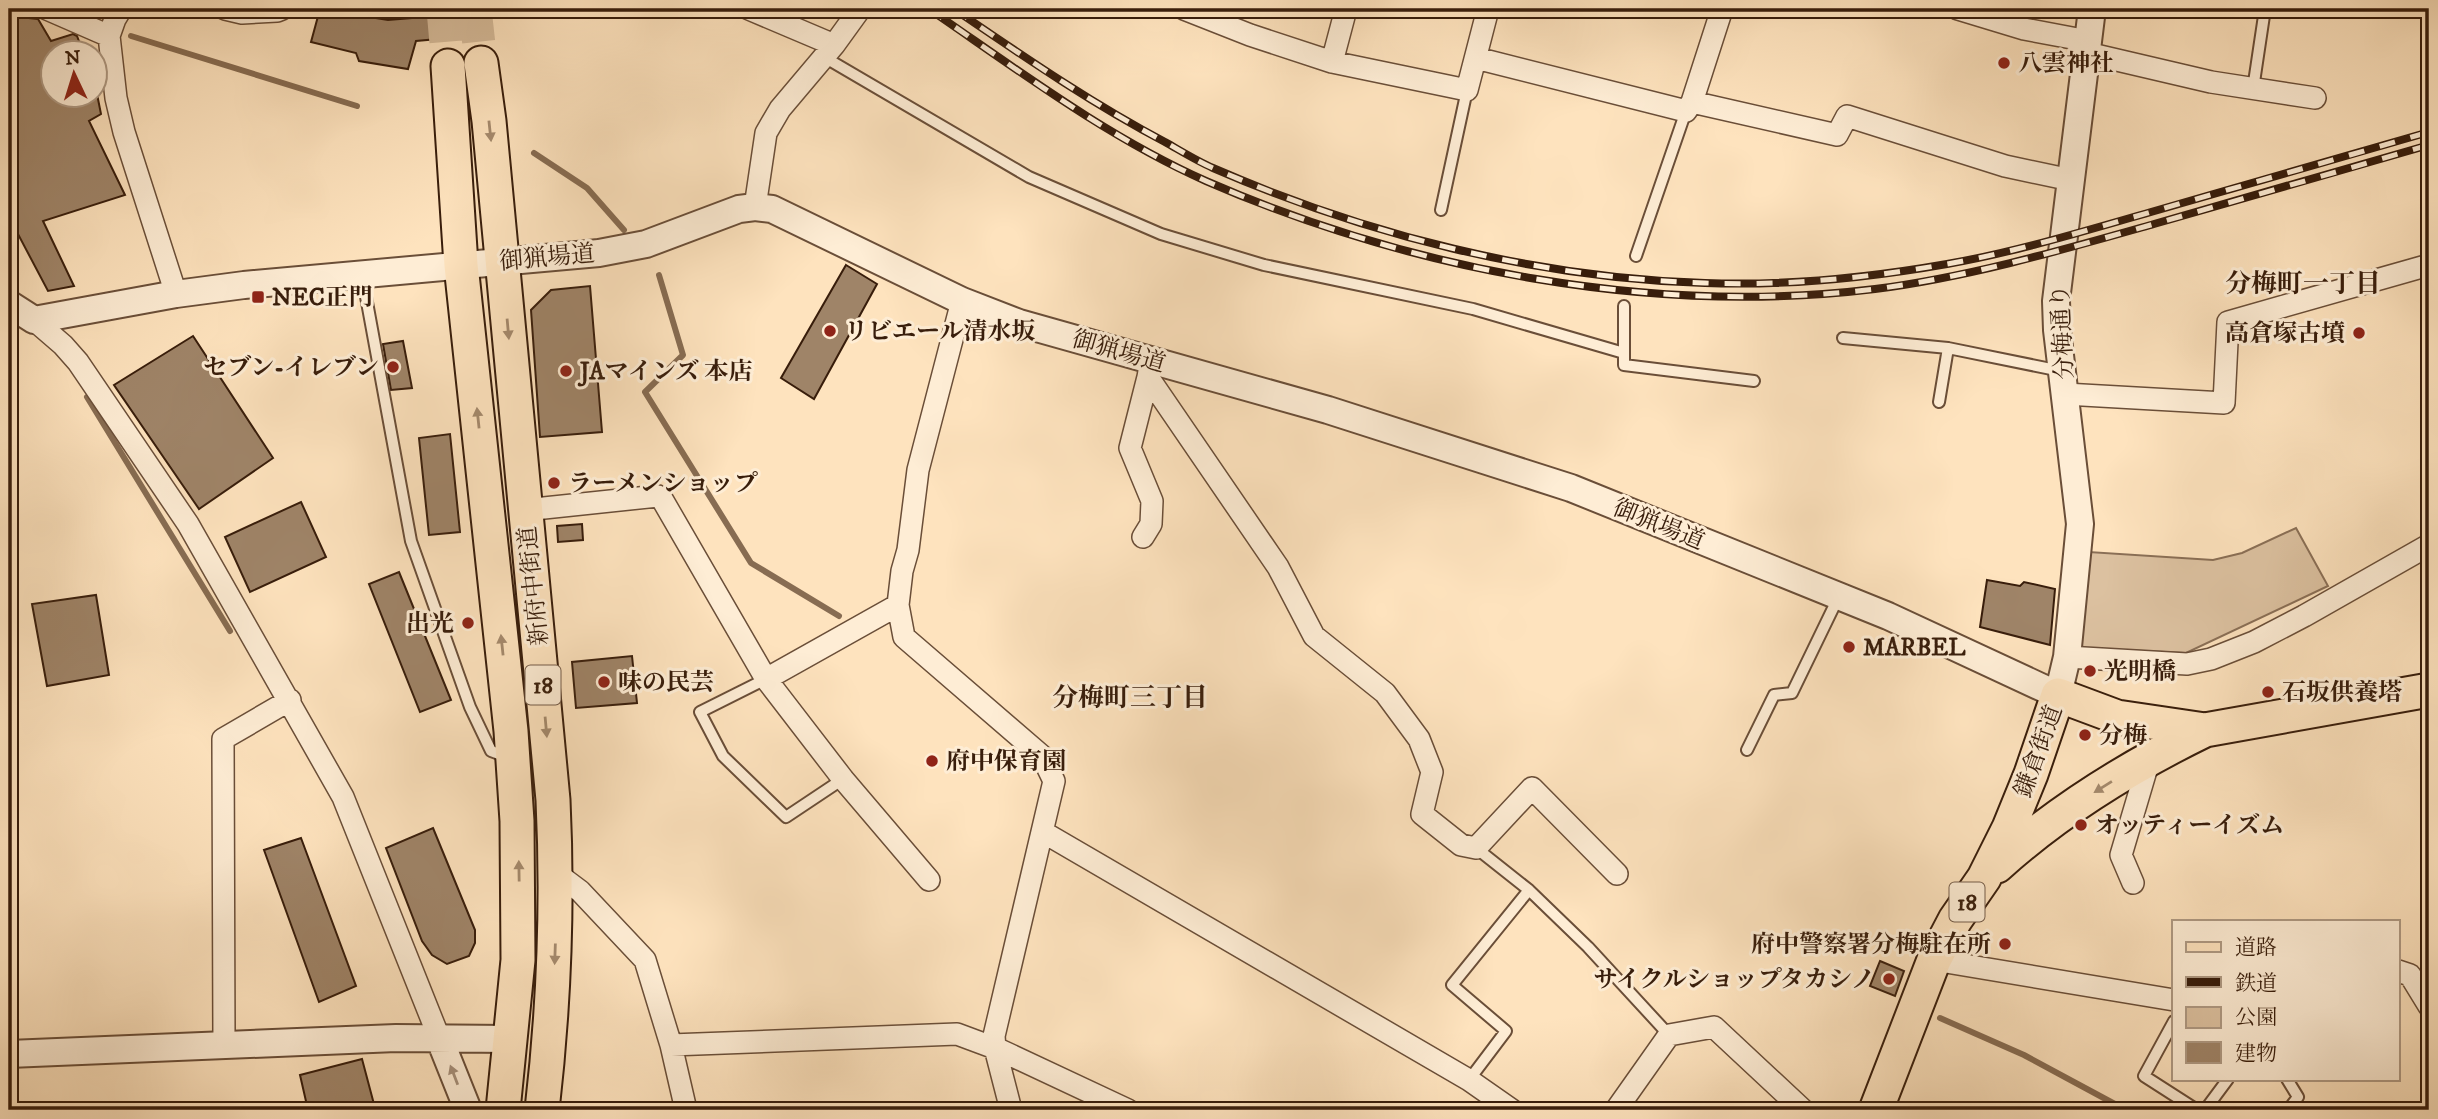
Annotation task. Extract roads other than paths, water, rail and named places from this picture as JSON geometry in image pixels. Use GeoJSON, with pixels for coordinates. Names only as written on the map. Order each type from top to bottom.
{"type":"FeatureCollection","features":[{"type":"Feature","properties":{"kind":"main road","name":"新府中街道"},"geometry":{"type":"LineString","coordinates":[[481,63],[552,787],[556,873],[554,983],[542,1110]]}},
{"type":"Feature","properties":{"kind":"main road","name":"新府中街道"},"geometry":{"type":"LineString","coordinates":[[448,66],[461,265],[513,759],[518,833],[518,960],[503,1110]]}},
{"type":"Feature","properties":{"kind":"main road","name":"鎌倉街道"},"geometry":{"type":"LineString","coordinates":[[1877,1110],[1934,960],[1955,920],[1984,878],[2009,828],[2057,695],[2117,717],[2205,730],[2429,690]]}},
{"type":"Feature","properties":{"kind":"main road","name":"18"},"geometry":{"type":"LineString","coordinates":[[1984,878],[2056,817],[2150,757],[2205,730]]}},
{"type":"Feature","properties":{"kind":"street"},"geometry":{"type":"LineString","coordinates":[[47,9],[109,36]]}},
{"type":"Feature","properties":{"kind":"street"},"geometry":{"type":"LineString","coordinates":[[121,9],[109,36],[116,98],[124,132],[176,294]]}},
{"type":"Feature","properties":{"kind":"street"},"geometry":{"type":"LineString","coordinates":[[235,10],[282,9]]}},
{"type":"Feature","properties":{"kind":"street"},"geometry":{"type":"LineString","coordinates":[[749,9],[829,51]]}},
{"type":"Feature","properties":{"kind":"street"},"geometry":{"type":"LineString","coordinates":[[755,207],[766,132],[779,109],[829,51],[860,9]]}},
{"type":"Feature","properties":{"kind":"street"},"geometry":{"type":"LineString","coordinates":[[1184,9],[1250,35],[1332,62],[1467,90],[1488,9]]}},
{"type":"Feature","properties":{"kind":"street"},"geometry":{"type":"LineString","coordinates":[[1332,62],[1346,9]]}},
{"type":"Feature","properties":{"kind":"street"},"geometry":{"type":"LineString","coordinates":[[1689,106],[1722,9]]}},
{"type":"Feature","properties":{"kind":"street"},"geometry":{"type":"LineString","coordinates":[[1958,9],[2211,82],[2315,97]]}},
{"type":"Feature","properties":{"kind":"street","name":"分梅通り"},"geometry":{"type":"LineString","coordinates":[[2057,695],[2067,657],[2080,524],[2056,301],[2092,9]]}},
{"type":"Feature","properties":{"kind":"street"},"geometry":{"type":"LineString","coordinates":[[1476,58],[1689,106],[1837,135],[1847,116],[2005,166],[2071,180]]}},
{"type":"Feature","properties":{"kind":"street","name":"御猟場道"},"geometry":{"type":"LineString","coordinates":[[34,320],[176,294],[244,285],[624,250],[738,209],[772,209],[962,301],[1019,323],[1150,368],[1328,410],[1571,488],[1839,596],[2057,695]]}},
{"type":"Feature","properties":{"kind":"street"},"geometry":{"type":"LineString","coordinates":[[2064,383],[2224,403],[2228,322],[2429,264]]}},
{"type":"Feature","properties":{"kind":"street"},"geometry":{"type":"LineString","coordinates":[[962,301],[919,470],[898,605],[904,637],[1042,756],[1054,781],[994,1036],[1011,1110]]}},
{"type":"Feature","properties":{"kind":"street"},"geometry":{"type":"LineString","coordinates":[[9,304],[34,320],[78,362],[181,513],[290,700],[343,797],[468,1110]]}},
{"type":"Feature","properties":{"kind":"street"},"geometry":{"type":"LineString","coordinates":[[1143,537],[1151,524],[1152,501],[1130,448],[1150,368]]}},
{"type":"Feature","properties":{"kind":"street"},"geometry":{"type":"LineString","coordinates":[[1150,368],[1279,567],[1314,636],[1385,693],[1419,739],[1432,772],[1422,814],[1461,845],[1476,848],[1532,788],[1617,874]]}},
{"type":"Feature","properties":{"kind":"street"},"geometry":{"type":"LineString","coordinates":[[525,510],[657,496],[662,499],[766,679],[844,779],[929,880]]}},
{"type":"Feature","properties":{"kind":"street"},"geometry":{"type":"LineString","coordinates":[[2067,657],[2186,664],[2211,659],[2254,642],[2429,545]]}},
{"type":"Feature","properties":{"kind":"street"},"geometry":{"type":"LineString","coordinates":[[766,679],[898,605]]}},
{"type":"Feature","properties":{"kind":"street"},"geometry":{"type":"LineString","coordinates":[[224,1045],[223,739],[290,700]]}},
{"type":"Feature","properties":{"kind":"street"},"geometry":{"type":"LineString","coordinates":[[2133,883],[2121,855],[2150,757]]}},
{"type":"Feature","properties":{"kind":"street"},"geometry":{"type":"LineString","coordinates":[[1043,832],[1469,1080],[1512,1110]]}},
{"type":"Feature","properties":{"kind":"street"},"geometry":{"type":"LineString","coordinates":[[556,873],[580,891],[645,960],[671,1045],[686,1110]]}},
{"type":"Feature","properties":{"kind":"street"},"geometry":{"type":"LineString","coordinates":[[1934,960],[2172,1000]]}},
{"type":"Feature","properties":{"kind":"street"},"geometry":{"type":"LineString","coordinates":[[2400,972],[2410,975],[2429,1006]]}},
{"type":"Feature","properties":{"kind":"street"},"geometry":{"type":"LineString","coordinates":[[1616,1110],[1669,1035],[1714,1027],[1804,1110]]}},
{"type":"Feature","properties":{"kind":"street"},"geometry":{"type":"LineString","coordinates":[[671,1045],[957,1034],[995,1048],[1128,1110]]}},
{"type":"Feature","properties":{"kind":"street"},"geometry":{"type":"LineString","coordinates":[[9,1054],[396,1038],[512,1039]]}},
{"type":"Feature","properties":{"kind":"lane"},"geometry":{"type":"LineString","coordinates":[[2253,89],[2265,9]]}},
{"type":"Feature","properties":{"kind":"lane"},"geometry":{"type":"LineString","coordinates":[[829,51],[853,76],[1029,177],[1161,234],[1264,265],[1473,309],[1624,353]]}},
{"type":"Feature","properties":{"kind":"lane"},"geometry":{"type":"LineString","coordinates":[[1441,209],[1467,90]]}},
{"type":"Feature","properties":{"kind":"lane"},"geometry":{"type":"LineString","coordinates":[[1636,256],[1689,106]]}},
{"type":"Feature","properties":{"kind":"lane"},"geometry":{"type":"LineString","coordinates":[[362,274],[411,541],[470,707],[491,751],[513,759]]}},
{"type":"Feature","properties":{"kind":"lane"},"geometry":{"type":"LineString","coordinates":[[1624,306],[1624,365],[1754,381]]}},
{"type":"Feature","properties":{"kind":"lane"},"geometry":{"type":"LineString","coordinates":[[1843,338],[1948,348],[2064,383]]}},
{"type":"Feature","properties":{"kind":"lane"},"geometry":{"type":"LineString","coordinates":[[1938,402],[1948,348]]}},
{"type":"Feature","properties":{"kind":"lane"},"geometry":{"type":"LineString","coordinates":[[1748,750],[1774,695],[1792,693],[1839,596]]}},
{"type":"Feature","properties":{"kind":"lane"},"geometry":{"type":"LineString","coordinates":[[766,679],[700,712],[723,756],[786,817],[844,779]]}},
{"type":"Feature","properties":{"kind":"lane"},"geometry":{"type":"LineString","coordinates":[[1476,848],[1529,890],[1587,947],[1669,1035]]}},
{"type":"Feature","properties":{"kind":"lane"},"geometry":{"type":"LineString","coordinates":[[1469,1080],[1506,1031],[1452,985],[1529,890]]}},
{"type":"Feature","properties":{"kind":"lane"},"geometry":{"type":"LineString","coordinates":[[2172,1025],[2144,1076],[2197,1110]]}},
{"type":"Feature","properties":{"kind":"lane"},"geometry":{"type":"LineString","coordinates":[[2205,1110],[2227,1080]]}},
{"type":"Feature","properties":{"kind":"lane"},"geometry":{"type":"LineString","coordinates":[[2288,1080],[2298,1097],[2288,1110]]}},
{"type":"Feature","properties":{"kind":"waterway"},"geometry":{"type":"LineString","coordinates":[[131,36],[357,106]]}},
{"type":"Feature","properties":{"kind":"waterway"},"geometry":{"type":"LineString","coordinates":[[534,153],[587,188],[624,230]]}},
{"type":"Feature","properties":{"kind":"waterway"},"geometry":{"type":"LineString","coordinates":[[659,275],[683,355],[645,392],[751,563],[839,616]]}},
{"type":"Feature","properties":{"kind":"waterway"},"geometry":{"type":"LineString","coordinates":[[87,397],[230,631]]}},
{"type":"Feature","properties":{"kind":"waterway"},"geometry":{"type":"LineString","coordinates":[[1940,1018],[2024,1055],[2126,1110]]}},
{"type":"Feature","properties":{"kind":"tunnel"},"geometry":{"type":"LineString","coordinates":[[443,9],[448,66]]}},
{"type":"Feature","properties":{"kind":"tunnel"},"geometry":{"type":"LineString","coordinates":[[475,9],[481,63]]}},
{"type":"Feature","properties":{"kind":"railway"},"geometry":{"type":"LineString","coordinates":[[929,9],[1098,123],[1206,181],[1284,212],[1365,239],[1449,261],[1533,278],[1619,290],[1705,296],[1791,296],[1910,284],[2050,253],[2429,145]]}},
{"type":"Feature","properties":{"kind":"railway"},"geometry":{"type":"LineString","coordinates":[[954,9],[1138,127],[1207,165],[1271,192],[1331,214],[1454,249],[1516,262],[1642,279],[1735,284],[1796,282],[1857,277],[1947,264],[2050,241],[2429,132]]}},
{"type":"Feature","properties":{"kind":"place","name":"八雲神社"},"geometry":{"type":"Point","coordinates":[2004,63]}},
{"type":"Feature","properties":{"kind":"place","name":"NEC正門"},"geometry":{"type":"Point","coordinates":[258,297]}},
{"type":"Feature","properties":{"kind":"place","name":"リビエール清水坂"},"geometry":{"type":"Point","coordinates":[830,331]}},
{"type":"Feature","properties":{"kind":"place","name":"高倉塚古墳"},"geometry":{"type":"Point","coordinates":[2359,333]}},
{"type":"Feature","properties":{"kind":"place","name":"セブン-イレブン"},"geometry":{"type":"Point","coordinates":[393,367]}},
{"type":"Feature","properties":{"kind":"place","name":"JAマインズ 本店"},"geometry":{"type":"Point","coordinates":[566,371]}},
{"type":"Feature","properties":{"kind":"place","name":"ラーメンショップ"},"geometry":{"type":"Point","coordinates":[554,483]}},
{"type":"Feature","properties":{"kind":"place","name":"出光"},"geometry":{"type":"Point","coordinates":[468,623]}},
{"type":"Feature","properties":{"kind":"place","name":"MARBEL"},"geometry":{"type":"Point","coordinates":[1849,647]}},
{"type":"Feature","properties":{"kind":"place","name":"光明橋"},"geometry":{"type":"Point","coordinates":[2090,671]}},
{"type":"Feature","properties":{"kind":"place","name":"味の民芸"},"geometry":{"type":"Point","coordinates":[604,682]}},
{"type":"Feature","properties":{"kind":"place","name":"石坂供養塔"},"geometry":{"type":"Point","coordinates":[2268,692]}},
{"type":"Feature","properties":{"kind":"place","name":"分梅"},"geometry":{"type":"Point","coordinates":[2085,735]}},
{"type":"Feature","properties":{"kind":"place","name":"府中保育園"},"geometry":{"type":"Point","coordinates":[932,761]}},
{"type":"Feature","properties":{"kind":"place","name":"オッティーイズム"},"geometry":{"type":"Point","coordinates":[2081,825]}},
{"type":"Feature","properties":{"kind":"place","name":"府中警察署分梅駐在所"},"geometry":{"type":"Point","coordinates":[2005,944]}},
{"type":"Feature","properties":{"kind":"place","name":"サイクルショップタカシノ"},"geometry":{"type":"Point","coordinates":[1889,979]}},
{"type":"Feature","properties":{"kind":"district","name":"分梅町一丁目"},"geometry":{"type":"Point","coordinates":[2303,283]}},
{"type":"Feature","properties":{"kind":"district","name":"分梅町三丁目"},"geometry":{"type":"Point","coordinates":[1130,697]}}]}
